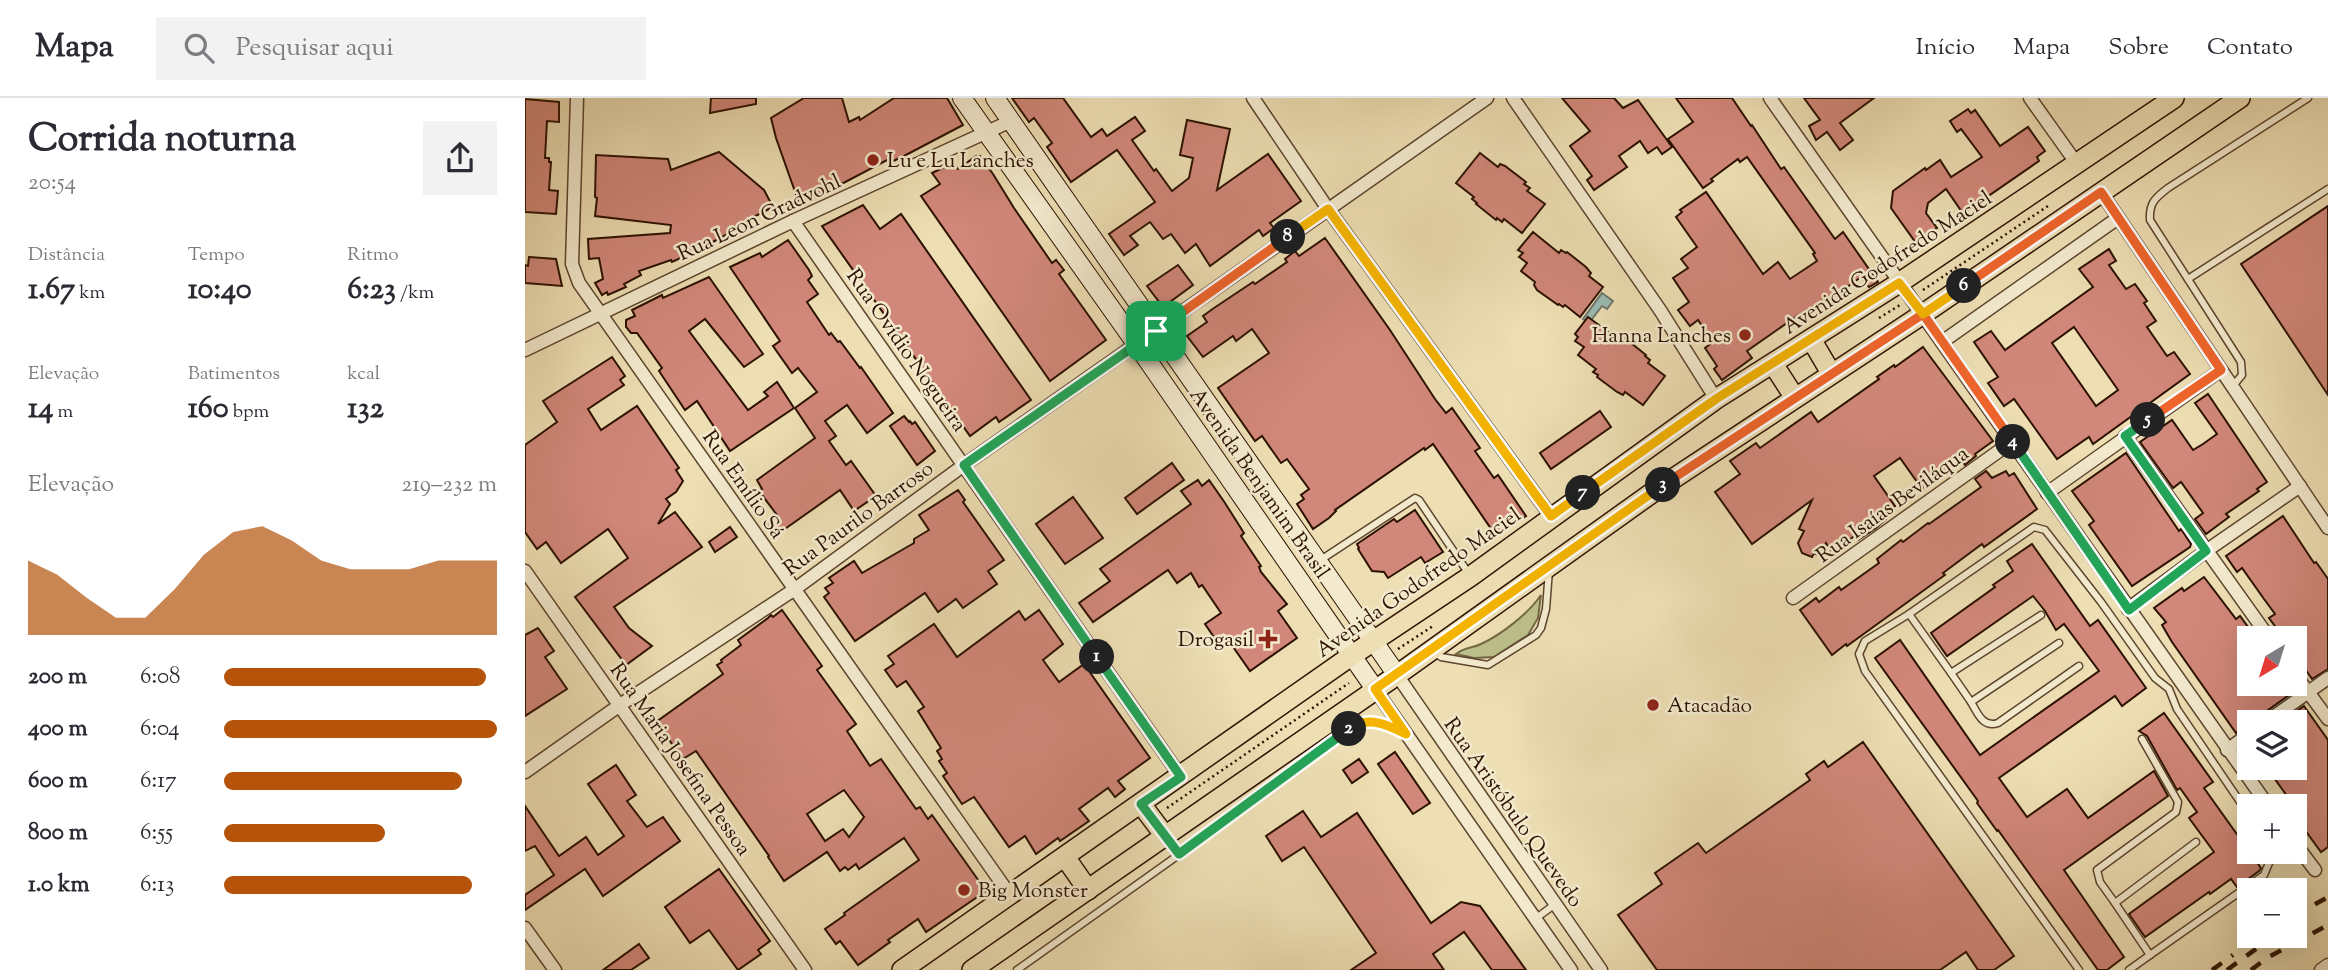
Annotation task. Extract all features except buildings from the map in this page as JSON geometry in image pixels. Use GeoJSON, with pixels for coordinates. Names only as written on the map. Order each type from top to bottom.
{"type":"FeatureCollection","features":[{"type":"Feature","properties":{"kind":"main road","name":"Avenida Benjamim Brasil"},"geometry":{"type":"LineString","coordinates":[[962,98],[1375,689]]}},
{"type":"Feature","properties":{"kind":"main road","name":"Avenida Benjamim Brasil"},"geometry":{"type":"LineString","coordinates":[[995,98],[1397,675]]}},
{"type":"Feature","properties":{"kind":"main road","name":"Avenida Godofredo Maciel"},"geometry":{"type":"LineString","coordinates":[[902,970],[1471,576],[1716,399],[1899,283],[2175,98]]}},
{"type":"Feature","properties":{"kind":"main road"},"geometry":{"type":"LineString","coordinates":[[972,970],[1397,675],[1656,490],[1923,314],[2240,98]]}},
{"type":"Feature","properties":{"kind":"main road"},"geometry":{"type":"LineString","coordinates":[[1811,339],[1831,373]]}},
{"type":"Feature","properties":{"kind":"main road"},"geometry":{"type":"LineString","coordinates":[[1773,364],[1795,398]]}},
{"type":"Feature","properties":{"kind":"main road"},"geometry":{"type":"LineString","coordinates":[[1141,804],[1165,836]]}},
{"type":"Feature","properties":{"kind":"main road"},"geometry":{"type":"LineString","coordinates":[[1065,857],[1088,890]]}},
{"type":"Feature","properties":{"kind":"street","name":"Rua Emílio Sá"},"geometry":{"type":"LineString","coordinates":[[577,98],[572,264],[579,283],[1010,895]]}},
{"type":"Feature","properties":{"kind":"street"},"geometry":{"type":"LineString","coordinates":[[1252,98],[1328,209],[1551,516]]}},
{"type":"Feature","properties":{"kind":"street","name":"Rua Paurilo Barroso"},"geometry":{"type":"LineString","coordinates":[[525,772],[619,705],[795,589],[964,465],[1487,98]]}},
{"type":"Feature","properties":{"kind":"street"},"geometry":{"type":"LineString","coordinates":[[1513,98],[1653,299],[1716,399]]}},
{"type":"Feature","properties":{"kind":"street"},"geometry":{"type":"LineString","coordinates":[[1770,98],[2013,441],[2129,610],[2175,686],[2228,750],[2260,794]]}},
{"type":"Feature","properties":{"kind":"street"},"geometry":{"type":"LineString","coordinates":[[2030,98],[2077,164]]}},
{"type":"Feature","properties":{"kind":"street","name":"Rua Leon Gradvohl"},"geometry":{"type":"LineString","coordinates":[[525,350],[793,221],[1011,121]]}},
{"type":"Feature","properties":{"kind":"street"},"geometry":{"type":"LineString","coordinates":[[2101,192],[2328,528]]}},
{"type":"Feature","properties":{"kind":"street"},"geometry":{"type":"LineString","coordinates":[[1942,342],[2118,218]]}},
{"type":"Feature","properties":{"kind":"street","name":"Rua Ovídio Nogueira"},"geometry":{"type":"LineString","coordinates":[[793,221],[1181,777]]}},
{"type":"Feature","properties":{"kind":"street"},"geometry":{"type":"LineString","coordinates":[[2047,493],[2221,370]]}},
{"type":"Feature","properties":{"kind":"street"},"geometry":{"type":"LineString","coordinates":[[2125,436],[2261,626]]}},
{"type":"Feature","properties":{"kind":"street","name":"Rua Isaías Beviláqua"},"geometry":{"type":"LineString","coordinates":[[1793,598],[2013,441]]}},
{"type":"Feature","properties":{"kind":"street"},"geometry":{"type":"LineString","coordinates":[[2129,610],[2206,551],[2300,486]]}},
{"type":"Feature","properties":{"kind":"street","name":"Rua Maria Josefina Pessoa"},"geometry":{"type":"LineString","coordinates":[[525,570],[805,970]]}},
{"type":"Feature","properties":{"kind":"street","name":"Rua Aristóbulo Quevedo"},"geometry":{"type":"LineString","coordinates":[[1397,675],[1601,970]]}},
{"type":"Feature","properties":{"kind":"street"},"geometry":{"type":"LineString","coordinates":[[2283,710],[2328,678]]}},
{"type":"Feature","properties":{"kind":"street","name":"Rua Aristóbulo Quevedo"},"geometry":{"type":"LineString","coordinates":[[1375,689],[1571,970]]}},
{"type":"Feature","properties":{"kind":"street"},"geometry":{"type":"LineString","coordinates":[[2308,692],[2328,719]]}},
{"type":"Feature","properties":{"kind":"street"},"geometry":{"type":"LineString","coordinates":[[2228,750],[2237,743]]}},
{"type":"Feature","properties":{"kind":"street"},"geometry":{"type":"LineString","coordinates":[[2307,859],[2315,870]]}},
{"type":"Feature","properties":{"kind":"street"},"geometry":{"type":"LineString","coordinates":[[525,928],[555,970]]}},
{"type":"Feature","properties":{"kind":"street"},"geometry":{"type":"LineString","coordinates":[[2321,970],[2328,965]]}},
{"type":"Feature","properties":{"kind":"lane"},"geometry":{"type":"LineString","coordinates":[[2232,387],[2242,374],[2241,362],[2150,220],[2149,205],[2168,188],[2308,98]]}},
{"type":"Feature","properties":{"kind":"lane"},"geometry":{"type":"LineString","coordinates":[[2188,279],[2328,189]]}},
{"type":"Feature","properties":{"kind":"lane"},"geometry":{"type":"LineString","coordinates":[[1317,562],[1414,498],[1419,500],[1471,576]]}},
{"type":"Feature","properties":{"kind":"lane"},"geometry":{"type":"LineString","coordinates":[[2079,970],[1865,671],[1859,654],[1865,641],[2035,527],[2045,530],[2155,678],[2175,686],[2177,709],[2237,797]]}},
{"type":"Feature","properties":{"kind":"lane"},"geometry":{"type":"LineString","coordinates":[[1432,650],[1441,657],[1488,665],[1536,635],[1541,628],[1546,609],[1550,567]]}},
{"type":"Feature","properties":{"kind":"lane"},"geometry":{"type":"LineString","coordinates":[[1909,614],[1984,723],[1991,726],[2079,666]]}},
{"type":"Feature","properties":{"kind":"lane"},"geometry":{"type":"LineString","coordinates":[[1951,673],[2041,615]]}},
{"type":"Feature","properties":{"kind":"lane"},"geometry":{"type":"LineString","coordinates":[[1971,702],[2059,643]]}},
{"type":"Feature","properties":{"kind":"lane"},"geometry":{"type":"LineString","coordinates":[[1017,970],[1357,723],[1370,721],[1406,734]]}},
{"type":"Feature","properties":{"kind":"lane"},"geometry":{"type":"LineString","coordinates":[[2141,739],[2178,802],[2176,812],[2097,870],[2100,882],[2150,955]]}},
{"type":"Feature","properties":{"kind":"lane"},"geometry":{"type":"LineString","coordinates":[[1165,836],[1179,854]]}},
{"type":"Feature","properties":{"kind":"lane"},"geometry":{"type":"LineString","coordinates":[[2115,903],[2196,842]]}},
{"type":"Feature","properties":{"kind":"lane"},"geometry":{"type":"LineString","coordinates":[[2129,970],[2264,875],[2269,864]]}},
{"type":"Feature","properties":{"kind":"lane"},"geometry":{"type":"LineString","coordinates":[[1535,919],[1555,905]]}},
{"type":"Feature","properties":{"kind":"green space"},"geometry":{"type":"Polygon","coordinates":[[[1541,595],[1538,618],[1528,635],[1494,657],[1474,658],[1456,654],[1489,640],[1506,629],[1541,595]]]}},
{"type":"Feature","properties":{"kind":"water"},"geometry":{"type":"Polygon","coordinates":[[[1602,293],[1613,301],[1607,309],[1602,306],[1589,323],[1583,319],[1602,293]]]}},
{"type":"Feature","properties":{"kind":"railway"},"geometry":{"type":"LineString","coordinates":[[2307,909],[2328,897]]}},
{"type":"Feature","properties":{"kind":"railway"},"geometry":{"type":"LineString","coordinates":[[2251,970],[2267,958],[2328,925]]}},
{"type":"Feature","properties":{"kind":"railway"},"geometry":{"type":"LineString","coordinates":[[2227,970],[2257,948]]}},
{"type":"Feature","properties":{"kind":"railway"},"geometry":{"type":"LineString","coordinates":[[2212,970],[2233,955]]}},
{"type":"Feature","properties":{"kind":"place","name":"Lu e Lu Lanches"},"geometry":{"type":"Point","coordinates":[873,160]}},
{"type":"Feature","properties":{"kind":"place","name":"Hanna Lanches"},"geometry":{"type":"Point","coordinates":[1745,335]}},
{"type":"Feature","properties":{"kind":"place","name":"Drogasil"},"geometry":{"type":"Point","coordinates":[1268,639]}},
{"type":"Feature","properties":{"kind":"place","name":"Atacadão"},"geometry":{"type":"Point","coordinates":[1653,705]}},
{"type":"Feature","properties":{"kind":"place","name":"Big Monster"},"geometry":{"type":"Point","coordinates":[964,890]}},
{"type":"Feature","properties":{"kind":"route"},"geometry":{"type":"LineString","coordinates":[[1156,331],[964,465],[1181,777],[1141,804],[1179,854],[1357,723],[1370,721],[1406,734],[1375,689],[1656,490],[1923,314],[2129,610],[2206,551],[2125,436],[2221,370],[2101,192],[1923,314],[1899,283],[1716,399],[1551,516],[1328,209],[1156,331]]}}]}
